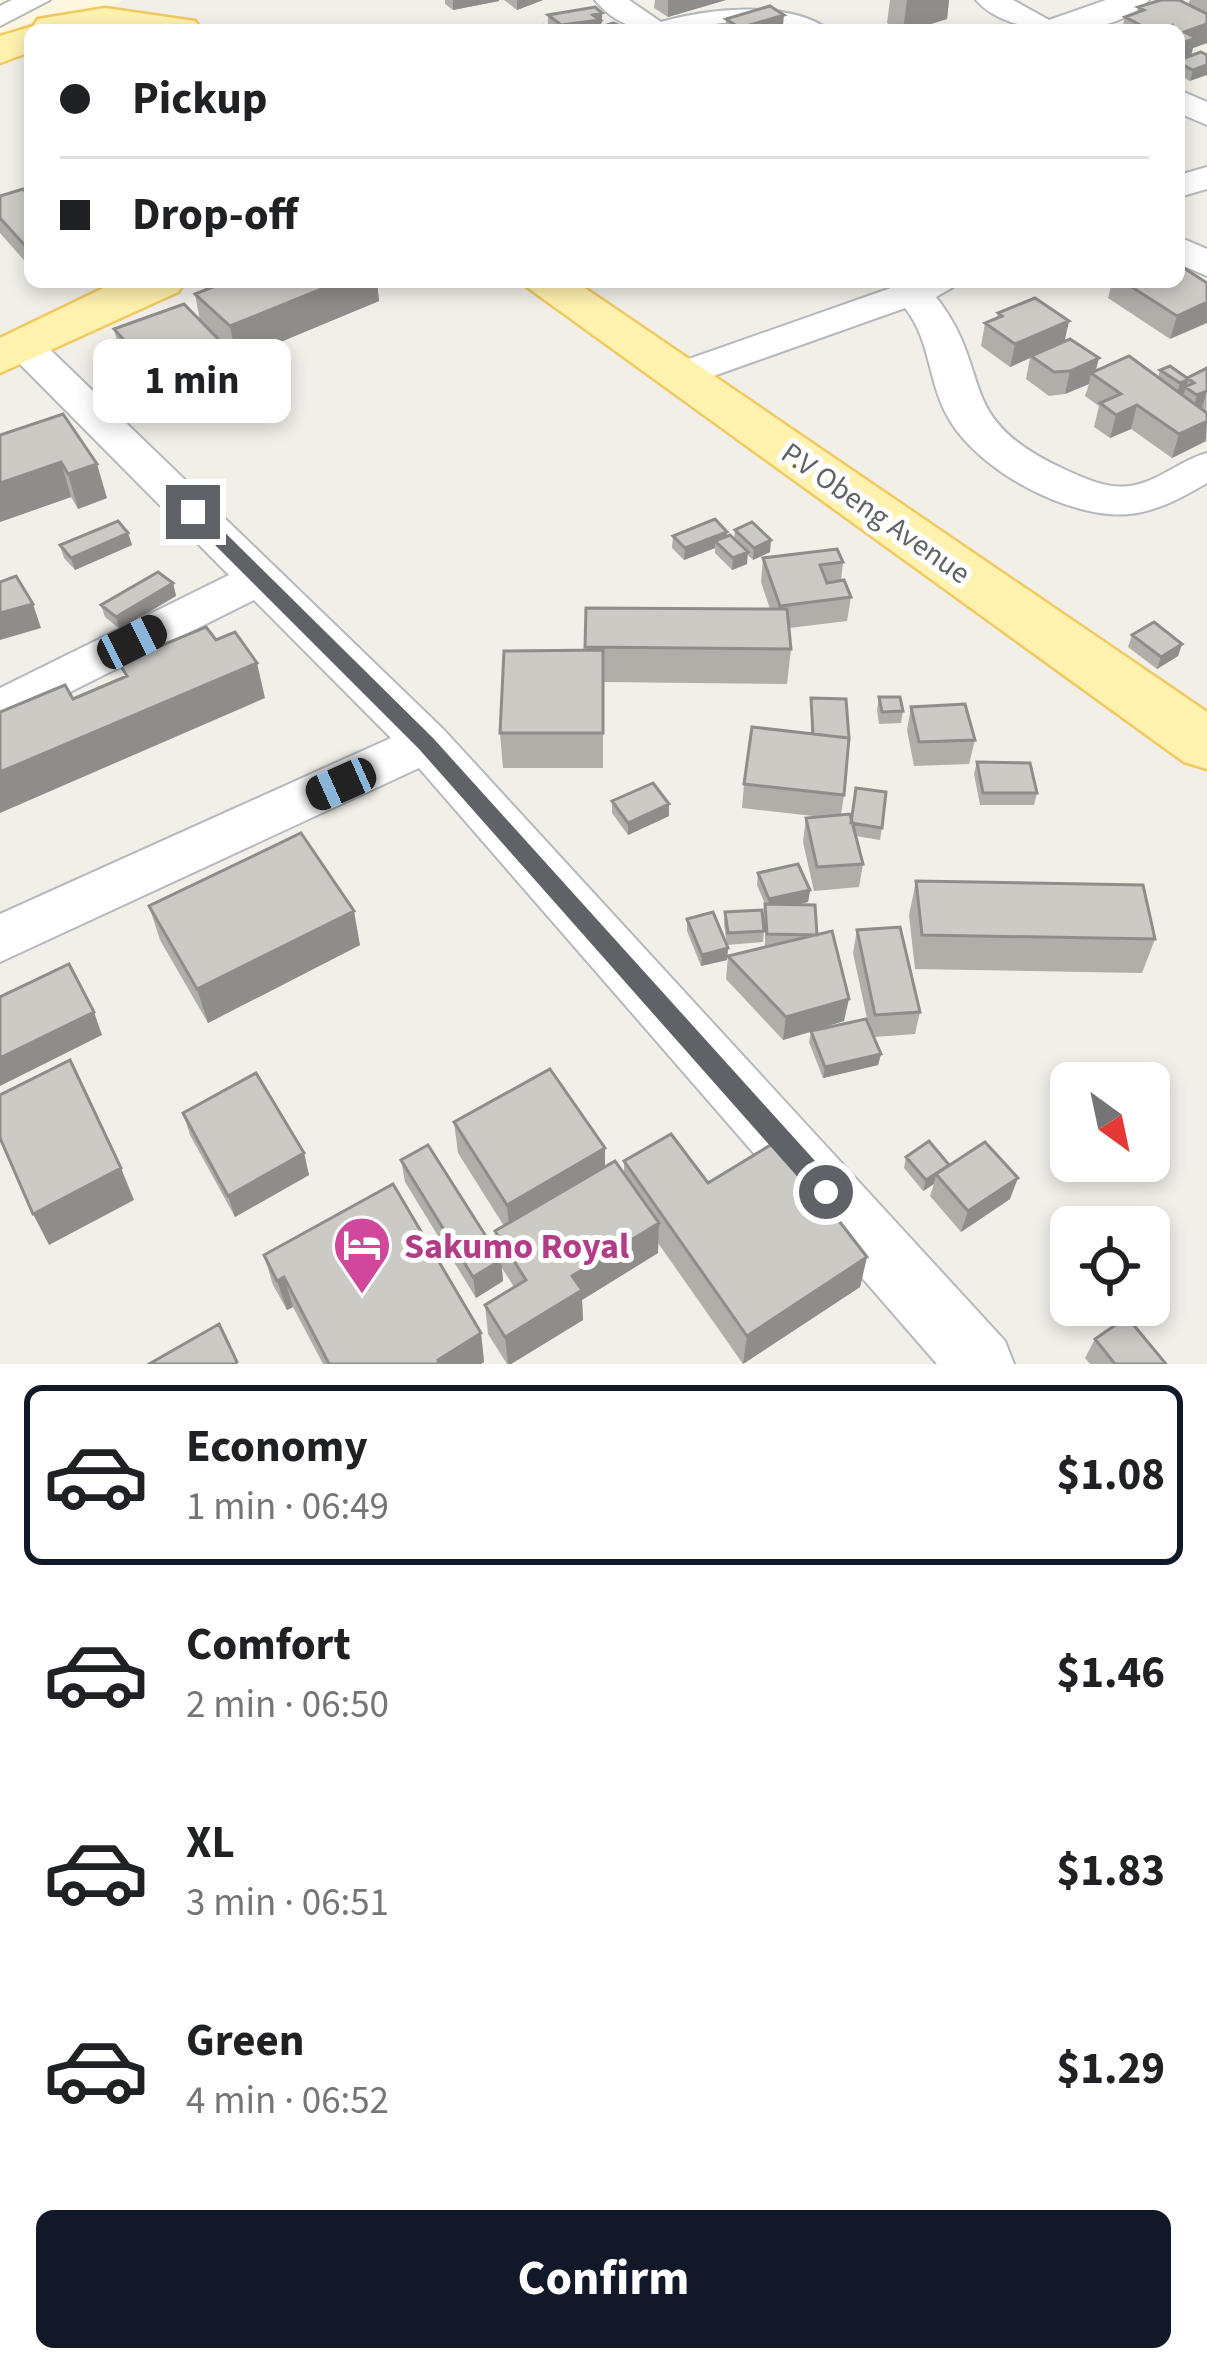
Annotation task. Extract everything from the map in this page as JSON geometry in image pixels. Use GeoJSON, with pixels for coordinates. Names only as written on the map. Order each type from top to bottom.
{"type":"FeatureCollection","features":[{"type":"Feature","properties":{"kind":"main road"},"geometry":{"type":"LineString","coordinates":[[40,24],[108,0]]}},
{"type":"Feature","properties":{"kind":"main road"},"geometry":{"type":"LineString","coordinates":[[139,0],[174,24]]}},
{"type":"Feature","properties":{"kind":"main road"},"geometry":{"type":"LineString","coordinates":[[40,24],[105,20],[136,24]]}},
{"type":"Feature","properties":{"kind":"main road"},"geometry":{"type":"LineString","coordinates":[[12,352],[107,302],[145,288]]}},
{"type":"Feature","properties":{"kind":"main road","name":"P.V Obeng Avenue"},"geometry":{"type":"LineString","coordinates":[[553,288],[1207,746]]}},
{"type":"Feature","properties":{"kind":"street"},"geometry":{"type":"LineString","coordinates":[[610,0],[644,24]]}},
{"type":"Feature","properties":{"kind":"street"},"geometry":{"type":"LineString","coordinates":[[991,0],[1036,24]]}},
{"type":"Feature","properties":{"kind":"street"},"geometry":{"type":"LineString","coordinates":[[1064,24],[1134,0]]}},
{"type":"Feature","properties":{"kind":"street"},"geometry":{"type":"LineString","coordinates":[[687,24],[759,4],[778,7],[805,24]]}},
{"type":"Feature","properties":{"kind":"street"},"geometry":{"type":"LineString","coordinates":[[0,17],[40,24]]}},
{"type":"Feature","properties":{"kind":"street"},"geometry":{"type":"LineString","coordinates":[[680,375],[929,289],[970,421],[1021,464],[1098,497],[1129,500],[1207,466]]}},
{"type":"Feature","properties":{"kind":"street"},"geometry":{"type":"LineString","coordinates":[[12,352],[260,578],[426,743],[981,1364]]}},
{"type":"Feature","properties":{"kind":"street"},"geometry":{"type":"LineString","coordinates":[[0,709],[260,578]]}},
{"type":"Feature","properties":{"kind":"street"},"geometry":{"type":"LineString","coordinates":[[0,939],[426,743]]}},
{"type":"Feature","properties":{"kind":"path"},"geometry":{"type":"LineString","coordinates":[[547,24],[554,20]]}},
{"type":"Feature","properties":{"kind":"shaded area"},"geometry":{"type":"Polygon","coordinates":[[[0,0],[124,0],[75,24],[24,24],[24,36],[0,61],[0,0]]]}},
{"type":"Feature","properties":{"kind":"building"},"geometry":{"type":"Polygon","coordinates":[[[1179,0],[1207,14],[1207,24],[1185,32],[1185,24],[1138,24],[1125,17],[1144,10],[1138,7],[1179,0]]]}},
{"type":"Feature","properties":{"kind":"building"},"geometry":{"type":"Polygon","coordinates":[[[770,6],[784,15],[754,24],[726,19],[770,6]]]}},
{"type":"Feature","properties":{"kind":"building"},"geometry":{"type":"Polygon","coordinates":[[[595,7],[602,13],[593,15],[600,20],[569,24],[560,24],[548,15],[595,7]]]}},
{"type":"Feature","properties":{"kind":"building"},"geometry":{"type":"Polygon","coordinates":[[[1201,52],[1207,55],[1207,65],[1193,70],[1185,66],[1185,58],[1201,52]]]}},
{"type":"Feature","properties":{"kind":"building"},"geometry":{"type":"Polygon","coordinates":[[[24,190],[24,244],[0,218],[0,196],[24,190]]]}},
{"type":"Feature","properties":{"kind":"building"},"geometry":{"type":"Polygon","coordinates":[[[1185,269],[1207,283],[1207,302],[1177,316],[1133,288],[1185,288],[1185,269]]]}},
{"type":"Feature","properties":{"kind":"building"},"geometry":{"type":"Polygon","coordinates":[[[210,288],[324,288],[230,326],[195,294],[210,288]]]}},
{"type":"Feature","properties":{"kind":"building"},"geometry":{"type":"Polygon","coordinates":[[[1035,298],[1069,321],[1015,344],[985,323],[1002,316],[998,313],[1035,298]]]}},
{"type":"Feature","properties":{"kind":"building"},"geometry":{"type":"Polygon","coordinates":[[[184,304],[221,342],[150,369],[114,329],[184,304]]]}},
{"type":"Feature","properties":{"kind":"building"},"geometry":{"type":"Polygon","coordinates":[[[1070,339],[1099,358],[1070,371],[1054,372],[1031,356],[1070,339]]]}},
{"type":"Feature","properties":{"kind":"building"},"geometry":{"type":"Polygon","coordinates":[[[1129,356],[1207,413],[1207,421],[1179,434],[1137,405],[1116,415],[1100,403],[1121,394],[1091,373],[1129,356]]]}},
{"type":"Feature","properties":{"kind":"building"},"geometry":{"type":"Polygon","coordinates":[[[1170,366],[1187,378],[1207,368],[1207,391],[1197,395],[1185,387],[1194,383],[1189,379],[1180,383],[1160,370],[1170,366]]]}},
{"type":"Feature","properties":{"kind":"building"},"geometry":{"type":"Polygon","coordinates":[[[193,378],[207,394],[170,407],[157,391],[193,378]]]}},
{"type":"Feature","properties":{"kind":"building"},"geometry":{"type":"Polygon","coordinates":[[[63,414],[97,464],[68,474],[61,462],[0,483],[0,435],[63,414]]]}},
{"type":"Feature","properties":{"kind":"building"},"geometry":{"type":"Polygon","coordinates":[[[715,519],[727,532],[685,548],[673,536],[715,519]]]}},
{"type":"Feature","properties":{"kind":"building"},"geometry":{"type":"Polygon","coordinates":[[[118,521],[128,533],[71,558],[60,545],[118,521]]]}},
{"type":"Feature","properties":{"kind":"building"},"geometry":{"type":"Polygon","coordinates":[[[752,522],[771,540],[754,548],[735,530],[752,522]]]}},
{"type":"Feature","properties":{"kind":"building"},"geometry":{"type":"Polygon","coordinates":[[[730,535],[748,552],[733,558],[715,541],[730,535]]]}},
{"type":"Feature","properties":{"kind":"building"},"geometry":{"type":"Polygon","coordinates":[[[837,549],[843,562],[820,565],[827,583],[844,580],[851,597],[780,606],[763,558],[837,549]]]}},
{"type":"Feature","properties":{"kind":"building"},"geometry":{"type":"Polygon","coordinates":[[[158,572],[173,583],[116,617],[101,605],[158,572]]]}},
{"type":"Feature","properties":{"kind":"building"},"geometry":{"type":"Polygon","coordinates":[[[16,576],[33,604],[0,613],[0,582],[16,576]]]}},
{"type":"Feature","properties":{"kind":"building"},"geometry":{"type":"Polygon","coordinates":[[[586,608],[787,609],[791,649],[585,647],[586,608]]]}},
{"type":"Feature","properties":{"kind":"building"},"geometry":{"type":"Polygon","coordinates":[[[1154,622],[1182,644],[1161,657],[1132,635],[1154,622]]]}},
{"type":"Feature","properties":{"kind":"building"},"geometry":{"type":"Polygon","coordinates":[[[206,627],[216,640],[235,632],[257,663],[0,772],[0,712],[65,685],[73,699],[127,676],[119,663],[206,627]]]}},
{"type":"Feature","properties":{"kind":"building"},"geometry":{"type":"Polygon","coordinates":[[[603,650],[603,733],[500,733],[504,651],[603,650]]]}},
{"type":"Feature","properties":{"kind":"building"},"geometry":{"type":"Polygon","coordinates":[[[879,697],[900,697],[903,711],[882,712],[879,697]]]}},
{"type":"Feature","properties":{"kind":"building"},"geometry":{"type":"Polygon","coordinates":[[[811,698],[846,699],[849,738],[813,734],[811,698]]]}},
{"type":"Feature","properties":{"kind":"building"},"geometry":{"type":"Polygon","coordinates":[[[965,704],[975,740],[919,742],[911,707],[965,704]]]}},
{"type":"Feature","properties":{"kind":"building"},"geometry":{"type":"Polygon","coordinates":[[[752,727],[849,738],[844,795],[744,784],[752,727]]]}},
{"type":"Feature","properties":{"kind":"building"},"geometry":{"type":"Polygon","coordinates":[[[977,762],[1030,763],[1037,793],[983,793],[977,762]]]}},
{"type":"Feature","properties":{"kind":"building"},"geometry":{"type":"Polygon","coordinates":[[[653,783],[669,804],[628,823],[612,801],[653,783]]]}},
{"type":"Feature","properties":{"kind":"building"},"geometry":{"type":"Polygon","coordinates":[[[856,788],[886,792],[882,828],[851,823],[856,788]]]}},
{"type":"Feature","properties":{"kind":"building"},"geometry":{"type":"Polygon","coordinates":[[[850,814],[863,864],[817,867],[806,818],[850,814]]]}},
{"type":"Feature","properties":{"kind":"building"},"geometry":{"type":"Polygon","coordinates":[[[301,833],[354,911],[197,989],[149,906],[301,833]]]}},
{"type":"Feature","properties":{"kind":"building"},"geometry":{"type":"Polygon","coordinates":[[[798,864],[810,890],[769,899],[758,873],[798,864]]]}},
{"type":"Feature","properties":{"kind":"building"},"geometry":{"type":"Polygon","coordinates":[[[916,881],[1143,885],[1155,939],[922,935],[916,881]]]}},
{"type":"Feature","properties":{"kind":"building"},"geometry":{"type":"Polygon","coordinates":[[[765,904],[815,905],[817,935],[767,934],[765,904]]]}},
{"type":"Feature","properties":{"kind":"building"},"geometry":{"type":"Polygon","coordinates":[[[762,910],[764,931],[728,933],[725,912],[762,910]]]}},
{"type":"Feature","properties":{"kind":"building"},"geometry":{"type":"Polygon","coordinates":[[[713,912],[728,948],[702,955],[687,919],[713,912]]]}},
{"type":"Feature","properties":{"kind":"building"},"geometry":{"type":"Polygon","coordinates":[[[900,927],[920,1012],[875,1015],[857,930],[900,927]]]}},
{"type":"Feature","properties":{"kind":"building"},"geometry":{"type":"Polygon","coordinates":[[[832,931],[849,999],[786,1017],[728,956],[832,931]]]}},
{"type":"Feature","properties":{"kind":"building"},"geometry":{"type":"Polygon","coordinates":[[[69,964],[94,1012],[0,1058],[0,997],[69,964]]]}},
{"type":"Feature","properties":{"kind":"building"},"geometry":{"type":"Polygon","coordinates":[[[866,1019],[881,1054],[825,1067],[811,1031],[866,1019]]]}},
{"type":"Feature","properties":{"kind":"building"},"geometry":{"type":"Polygon","coordinates":[[[70,1060],[121,1168],[33,1214],[0,1138],[0,1095],[70,1060]]]}},
{"type":"Feature","properties":{"kind":"building"},"geometry":{"type":"Polygon","coordinates":[[[550,1069],[605,1148],[507,1205],[454,1122],[550,1069]]]}},
{"type":"Feature","properties":{"kind":"building"},"geometry":{"type":"Polygon","coordinates":[[[256,1073],[304,1153],[228,1196],[183,1113],[256,1073]]]}},
{"type":"Feature","properties":{"kind":"building"},"geometry":{"type":"Polygon","coordinates":[[[671,1134],[708,1183],[777,1141],[867,1257],[747,1336],[624,1161],[671,1134]]]}},
{"type":"Feature","properties":{"kind":"building"},"geometry":{"type":"Polygon","coordinates":[[[929,1141],[949,1165],[926,1180],[906,1157],[929,1141]]]}},
{"type":"Feature","properties":{"kind":"building"},"geometry":{"type":"Polygon","coordinates":[[[985,1142],[1018,1178],[968,1211],[936,1174],[985,1142]]]}},
{"type":"Feature","properties":{"kind":"building"},"geometry":{"type":"Polygon","coordinates":[[[428,1145],[501,1260],[473,1277],[401,1160],[428,1145]]]}},
{"type":"Feature","properties":{"kind":"building"},"geometry":{"type":"Polygon","coordinates":[[[615,1161],[659,1223],[572,1276],[582,1290],[505,1337],[485,1305],[526,1280],[495,1231],[615,1161]]]}},
{"type":"Feature","properties":{"kind":"building","name":"Sakumo Royal"},"geometry":{"type":"Polygon","coordinates":[[[393,1184],[481,1333],[438,1360],[440,1364],[329,1364],[284,1277],[277,1281],[264,1255],[393,1184]]]}},
{"type":"Feature","properties":{"kind":"building"},"geometry":{"type":"Polygon","coordinates":[[[219,1324],[235,1364],[149,1364],[219,1324]]]}},
{"type":"Feature","properties":{"kind":"building"},"geometry":{"type":"Polygon","coordinates":[[[1114,1326],[1134,1326],[1166,1364],[1115,1364],[1095,1339],[1114,1326]]]}},
{"type":"Feature","properties":{"kind":"place","name":"Sakumo Royal"},"geometry":{"type":"Point","coordinates":[362,1296]}},
{"type":"Feature","properties":{"kind":"route"},"geometry":{"type":"LineString","coordinates":[[193,512],[426,743],[826,1192]]}}]}
